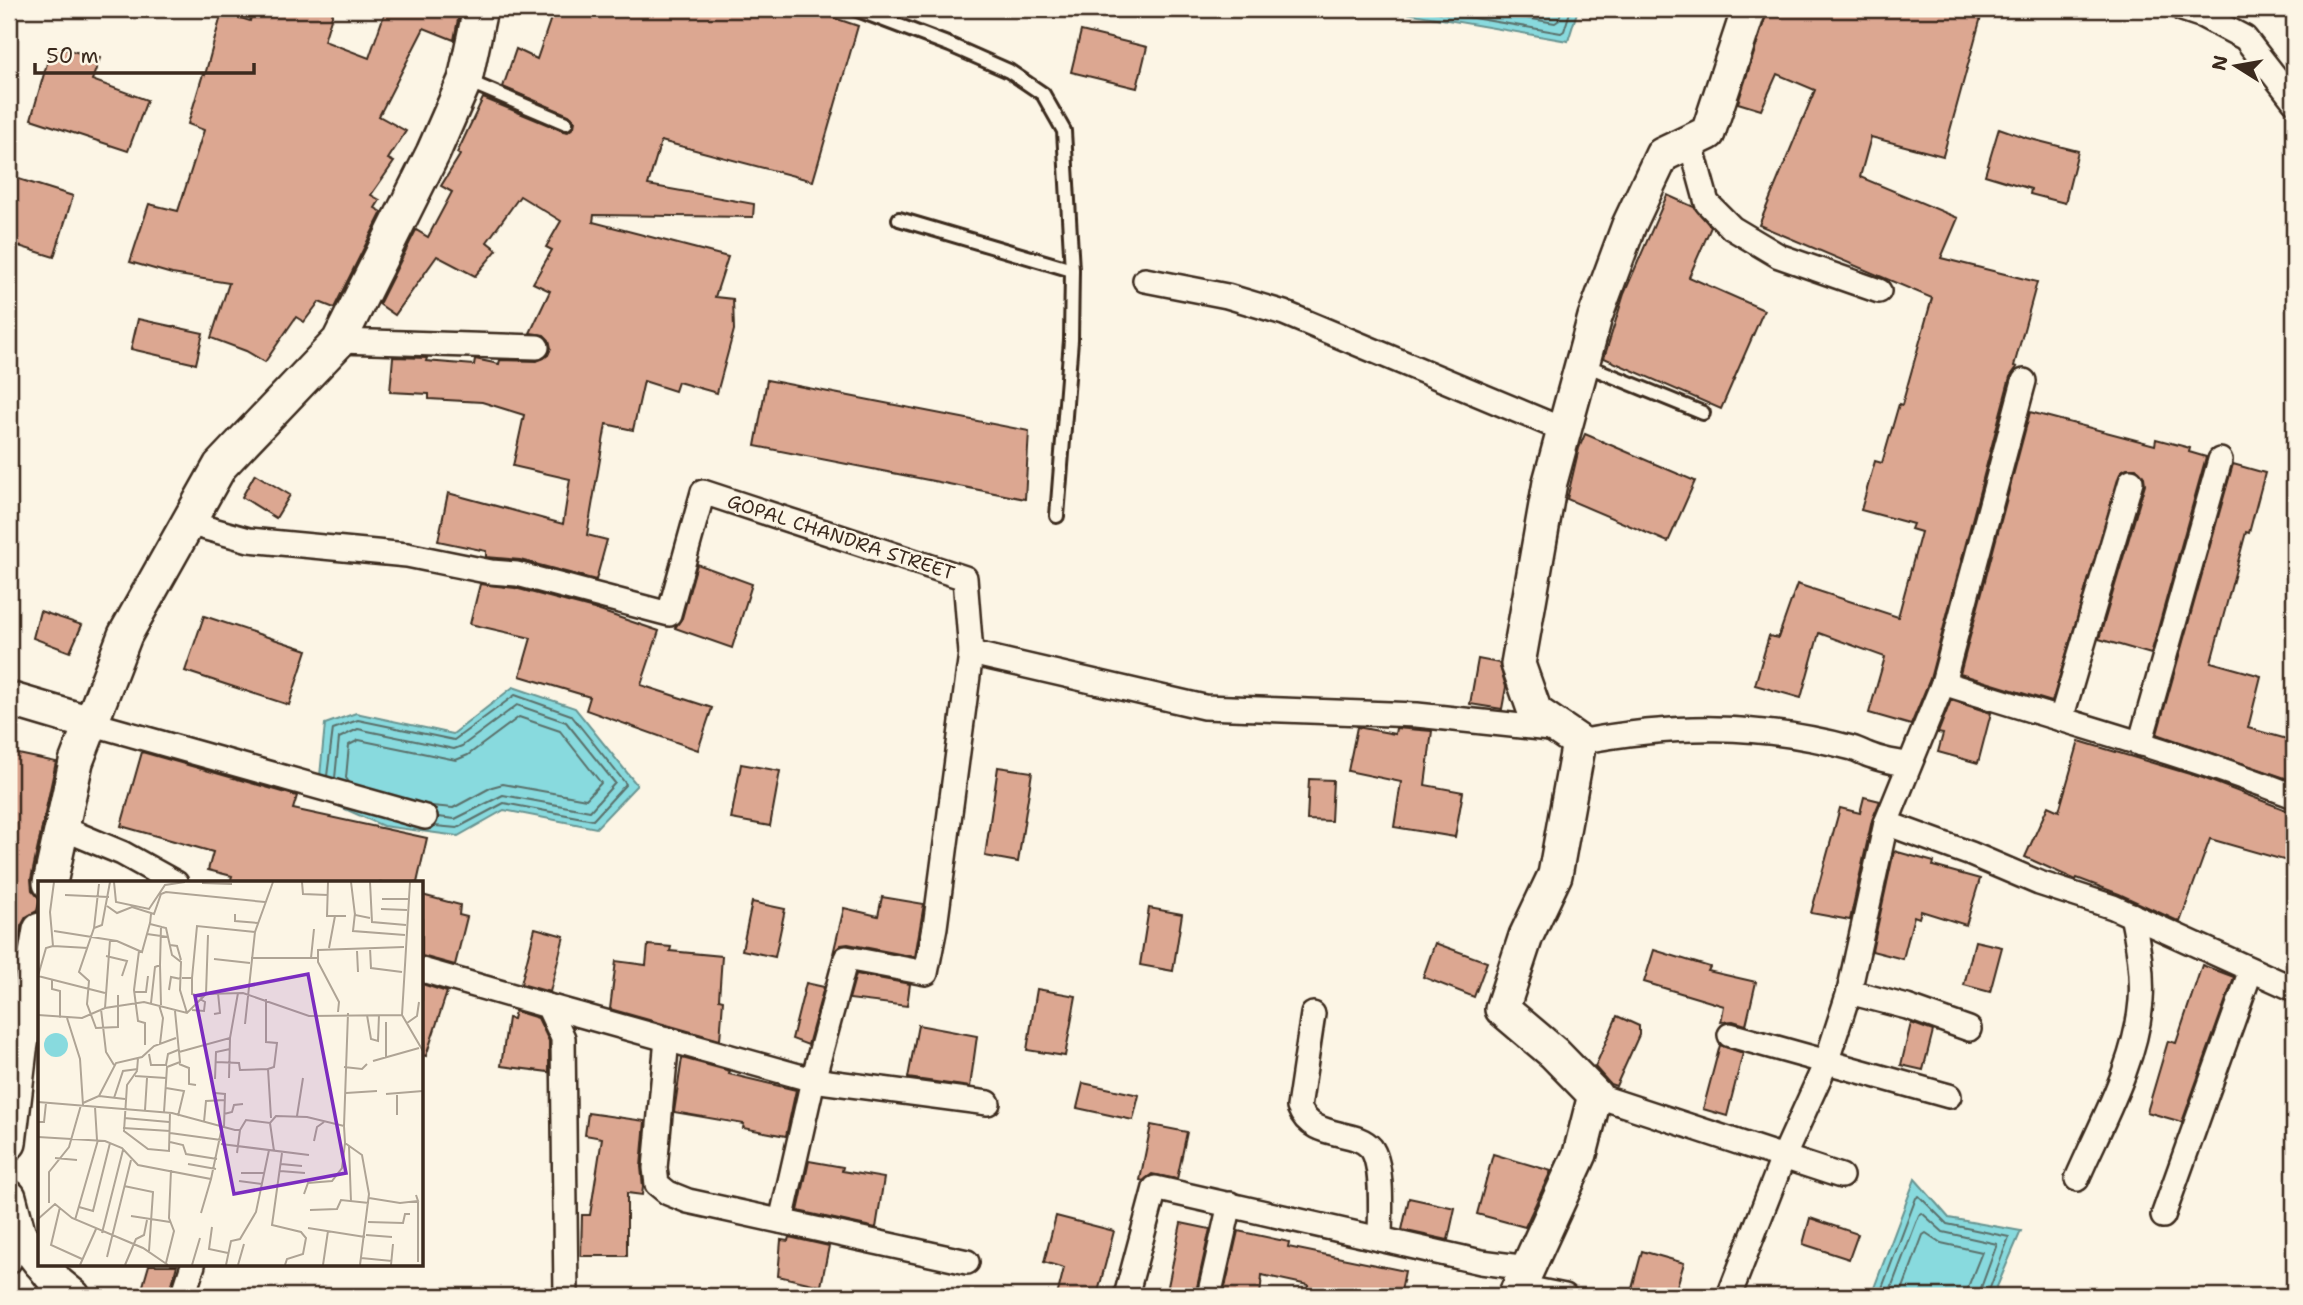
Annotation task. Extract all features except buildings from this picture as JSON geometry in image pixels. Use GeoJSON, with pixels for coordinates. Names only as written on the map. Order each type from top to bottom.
{"type":"FeatureCollection","features":[{"type":"Feature","properties":{"kind":"street"},"geometry":{"type":"LineString","coordinates":[[50,881],[76,762],[125,635],[220,467],[339,341],[433,153],[465,80],[480,9]]}},
{"type":"Feature","properties":{"kind":"street"},"geometry":{"type":"LineString","coordinates":[[1570,736],[1535,712],[1518,664],[1550,482],[1595,317],[1629,225],[1662,155],[1708,133],[1749,9]]}},
{"type":"Feature","properties":{"kind":"street"},"geometry":{"type":"LineString","coordinates":[[2182,9],[2203,16],[2245,38],[2294,101]]}},
{"type":"Feature","properties":{"kind":"street"},"geometry":{"type":"LineString","coordinates":[[1690,141],[1707,203],[1732,228],[1779,256],[1879,291]]}},
{"type":"Feature","properties":{"kind":"street"},"geometry":{"type":"LineString","coordinates":[[1146,280],[1227,296],[1284,313],[1564,430]]}},
{"type":"Feature","properties":{"kind":"street"},"geometry":{"type":"LineString","coordinates":[[339,341],[537,346]]}},
{"type":"Feature","properties":{"kind":"street"},"geometry":{"type":"LineString","coordinates":[[1728,1296],[1783,1158],[1826,1063],[1849,992],[1886,823],[1943,683],[2024,381]]}},
{"type":"Feature","properties":{"kind":"street"},"geometry":{"type":"LineString","coordinates":[[2140,744],[2220,460]]}},
{"type":"Feature","properties":{"kind":"street"},"geometry":{"type":"LineString","coordinates":[[2061,719],[2131,481]]}},
{"type":"Feature","properties":{"kind":"street","name":"GOPAL CHANDRA STREET"},"geometry":{"type":"LineString","coordinates":[[188,523],[249,540],[407,555],[491,572],[517,574],[669,614],[703,492],[965,578],[971,653]]}},
{"type":"Feature","properties":{"kind":"street"},"geometry":{"type":"LineString","coordinates":[[780,1221],[813,1080],[846,958],[926,973],[935,927],[971,653],[1205,708],[1417,715],[1570,736],[1682,728],[1736,729],[1792,736],[1854,749],[1873,757],[1909,765]]}},
{"type":"Feature","properties":{"kind":"street"},"geometry":{"type":"LineString","coordinates":[[1943,683],[2174,753],[2294,796]]}},
{"type":"Feature","properties":{"kind":"street"},"geometry":{"type":"LineString","coordinates":[[9,699],[425,817]]}},
{"type":"Feature","properties":{"kind":"street"},"geometry":{"type":"LineString","coordinates":[[1570,736],[1555,875],[1526,936],[1502,1009],[1553,1052],[1595,1095],[1841,1177]]}},
{"type":"Feature","properties":{"kind":"street"},"geometry":{"type":"LineString","coordinates":[[1886,823],[1971,854],[2039,883],[2113,906],[2294,989]]}},
{"type":"Feature","properties":{"kind":"street"},"geometry":{"type":"LineString","coordinates":[[62,828],[122,853],[172,881]]}},
{"type":"Feature","properties":{"kind":"street"},"geometry":{"type":"LineString","coordinates":[[2077,1180],[2135,1040],[2141,1001],[2141,956],[2132,915]]}},
{"type":"Feature","properties":{"kind":"street"},"geometry":{"type":"LineString","coordinates":[[9,1143],[30,1052],[38,954]]}},
{"type":"Feature","properties":{"kind":"street"},"geometry":{"type":"LineString","coordinates":[[2163,1216],[2251,970]]}},
{"type":"Feature","properties":{"kind":"street"},"geometry":{"type":"LineString","coordinates":[[424,971],[813,1080],[988,1102]]}},
{"type":"Feature","properties":{"kind":"street"},"geometry":{"type":"LineString","coordinates":[[1849,992],[1907,1007],[1969,1029]]}},
{"type":"Feature","properties":{"kind":"street"},"geometry":{"type":"LineString","coordinates":[[548,1006],[563,1038],[566,1296]]}},
{"type":"Feature","properties":{"kind":"street"},"geometry":{"type":"LineString","coordinates":[[1313,1014],[1298,1107],[1304,1119],[1318,1127],[1364,1143],[1372,1149],[1378,1170],[1380,1239]]}},
{"type":"Feature","properties":{"kind":"street"},"geometry":{"type":"LineString","coordinates":[[1731,1035],[1949,1096]]}},
{"type":"Feature","properties":{"kind":"street"},"geometry":{"type":"LineString","coordinates":[[667,1039],[655,1168],[657,1184],[668,1194],[967,1262]]}},
{"type":"Feature","properties":{"kind":"street"},"geometry":{"type":"LineString","coordinates":[[1521,1284],[1580,1154],[1595,1095]]}},
{"type":"Feature","properties":{"kind":"street"},"geometry":{"type":"LineString","coordinates":[[1126,1296],[1155,1188],[1481,1262],[1521,1284],[1565,1296]]}},
{"type":"Feature","properties":{"kind":"street"},"geometry":{"type":"LineString","coordinates":[[9,1197],[14,1249],[38,1261]]}},
{"type":"Feature","properties":{"kind":"street"},"geometry":{"type":"LineString","coordinates":[[1209,1296],[1230,1204]]}},
{"type":"Feature","properties":{"kind":"street"},"geometry":{"type":"LineString","coordinates":[[43,1266],[57,1283],[73,1296]]}},
{"type":"Feature","properties":{"kind":"street"},"geometry":{"type":"LineString","coordinates":[[183,1296],[193,1266]]}},
{"type":"Feature","properties":{"kind":"lane"},"geometry":{"type":"LineString","coordinates":[[855,9],[1009,71],[1043,94],[1064,131],[1072,270],[1071,340],[1056,516]]}},
{"type":"Feature","properties":{"kind":"lane"},"geometry":{"type":"LineString","coordinates":[[465,80],[566,123]]}},
{"type":"Feature","properties":{"kind":"lane"},"geometry":{"type":"LineString","coordinates":[[899,219],[1072,270]]}},
{"type":"Feature","properties":{"kind":"lane"},"geometry":{"type":"LineString","coordinates":[[1583,364],[1703,413]]}},
{"type":"Feature","properties":{"kind":"water"},"geometry":{"type":"Polygon","coordinates":[[[1401,9],[1578,9],[1568,41],[1401,12],[1401,9]]]}},
{"type":"Feature","properties":{"kind":"water"},"geometry":{"type":"Polygon","coordinates":[[[513,687],[575,708],[637,785],[596,828],[504,810],[458,836],[383,826],[318,797],[325,724],[356,713],[453,734],[513,687]]]}},
{"type":"Feature","properties":{"kind":"water"},"geometry":{"type":"Polygon","coordinates":[[[1915,1179],[1949,1218],[2021,1231],[1993,1296],[1871,1296],[1915,1179]]]}}]}
